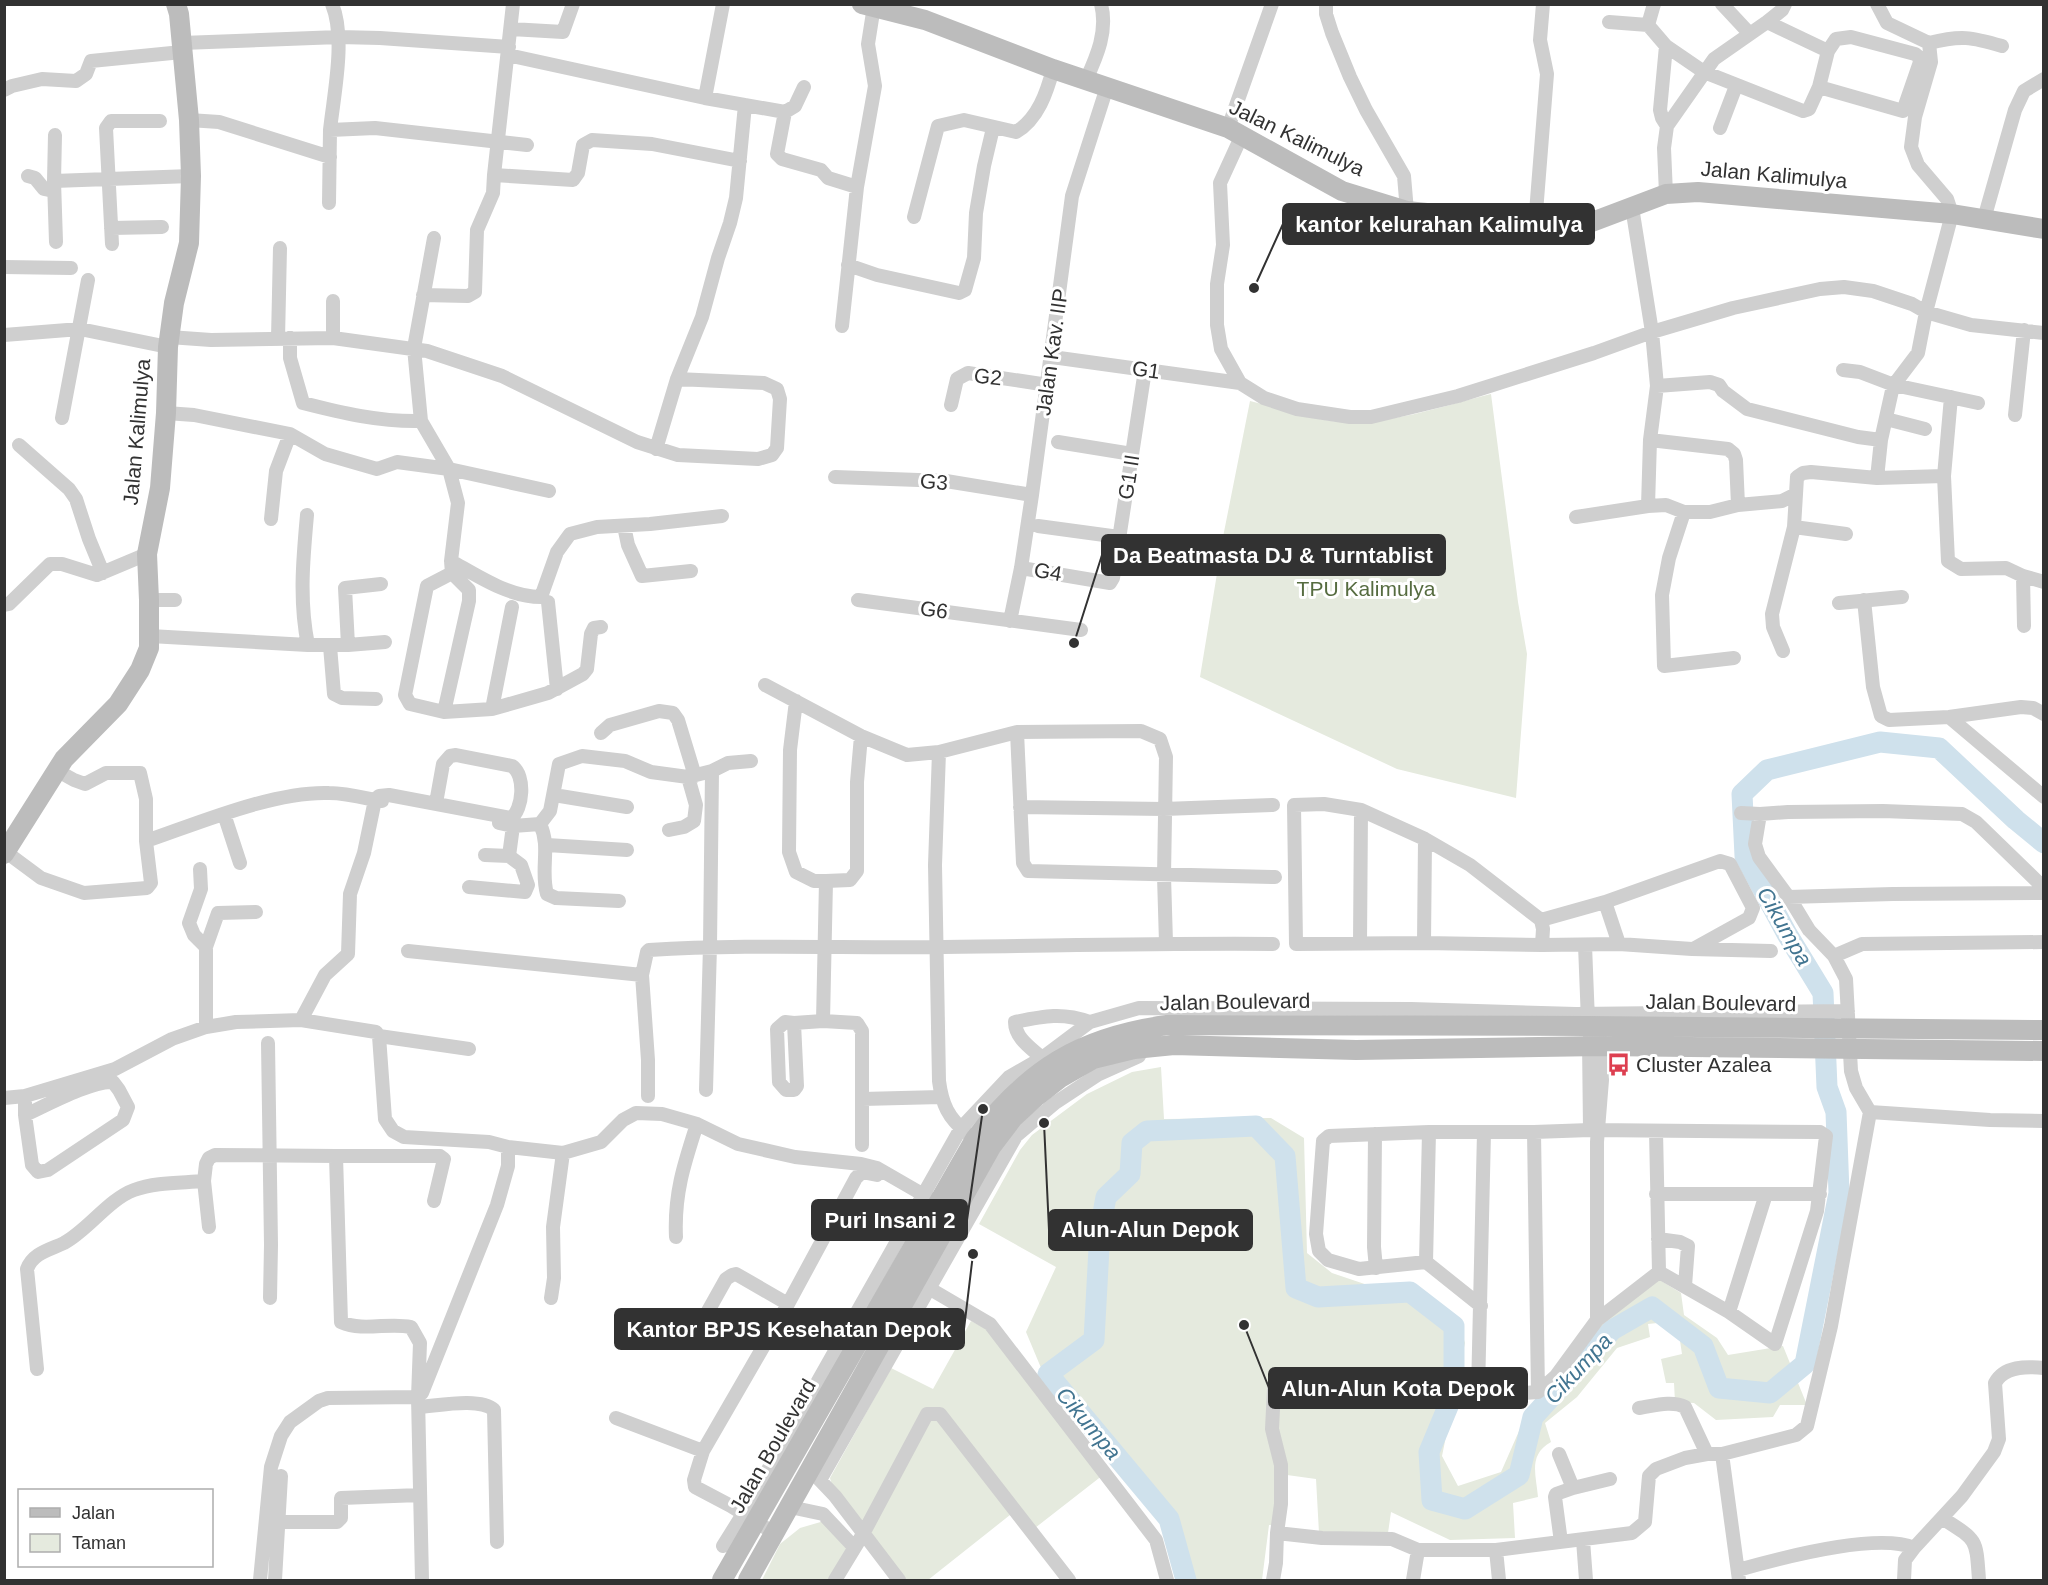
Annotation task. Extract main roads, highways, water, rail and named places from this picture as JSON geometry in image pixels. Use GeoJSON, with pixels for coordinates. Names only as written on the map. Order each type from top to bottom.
{"type":"FeatureCollection","features":[{"type":"Feature","properties":{"kind":"main road","name":"Jalan Kalimulya"},"geometry":{"type":"LineString","coordinates":[[5,853],[64,759],[118,704],[140,670],[149,642],[150,600],[147,554],[160,488],[166,413],[168,342],[174,303],[189,243],[189,120],[179,14],[176,4]]}},
{"type":"Feature","properties":{"kind":"main road","name":"Jalan Kalimulya"},"geometry":{"type":"LineString","coordinates":[[868,5],[925,20],[1053,69],[1235,131],[1342,191],[1407,211],[1564,227],[1584,225],[1666,194],[1698,192],[1952,214],[2043,228]]}},
{"type":"Feature","properties":{"kind":"main road","name":"Jalan Boulevard"},"geometry":{"type":"LineString","coordinates":[[722,1581],[750,1518],[927,1200],[995,1112],[1012,1094],[1059,1058],[1087,1044],[1138,1029],[1167,1025],[1593,1032],[1849,1029],[2043,1030]]}},
{"type":"Feature","properties":{"kind":"main road","name":"Jalan Boulevard"},"geometry":{"type":"LineString","coordinates":[[1849,1029],[2043,1051]]}},
{"type":"Feature","properties":{"kind":"main road","name":"Jalan Boulevard"},"geometry":{"type":"LineString","coordinates":[[748,1581],[790,1507],[815,1475],[922,1284],[976,1138]]}},
{"type":"Feature","properties":{"kind":"waterway","name":"Cikumpa"},"geometry":{"type":"LineString","coordinates":[[1186,1580],[1169,1519],[1048,1374],[1094,1340],[1100,1230],[1106,1197],[1130,1174],[1132,1143],[1147,1131],[1256,1126],[1285,1156],[1296,1288],[1318,1297],[1410,1292],[1454,1326],[1454,1392],[1429,1452],[1432,1500],[1465,1509],[1519,1475],[1533,1417],[1612,1330],[1652,1307],[1703,1346],[1719,1388],[1770,1393],[1805,1364],[1839,1193],[1836,1112],[1827,1087],[1823,993],[1787,934],[1745,856],[1742,794],[1767,770],[1880,742],[1939,748],[2044,843]]}},
{"type":"Feature","properties":{"kind":"place","name":"kantor kelurahan Kalimulya"},"geometry":{"type":"Point","coordinates":[1254,288]}},
{"type":"Feature","properties":{"kind":"place","name":"Da Beatmasta DJ & Turntablist"},"geometry":{"type":"Point","coordinates":[1074,643]}},
{"type":"Feature","properties":{"kind":"place","name":"Cluster Azalea"},"geometry":{"type":"Point","coordinates":[1618,1065]}},
{"type":"Feature","properties":{"kind":"place","name":"Puri Insani 2"},"geometry":{"type":"Point","coordinates":[983,1109]}},
{"type":"Feature","properties":{"kind":"place","name":"Alun-Alun Depok"},"geometry":{"type":"Point","coordinates":[1044,1123]}},
{"type":"Feature","properties":{"kind":"place","name":"Kantor BPJS Kesehatan Depok"},"geometry":{"type":"Point","coordinates":[973,1254]}},
{"type":"Feature","properties":{"kind":"place","name":"Alun-Alun Kota Depok"},"geometry":{"type":"Point","coordinates":[1244,1325]}},
{"type":"Feature","properties":{"kind":"park label","name":"TPU Kalimulya"},"geometry":{"type":"Point","coordinates":[1366,589]}}]}
